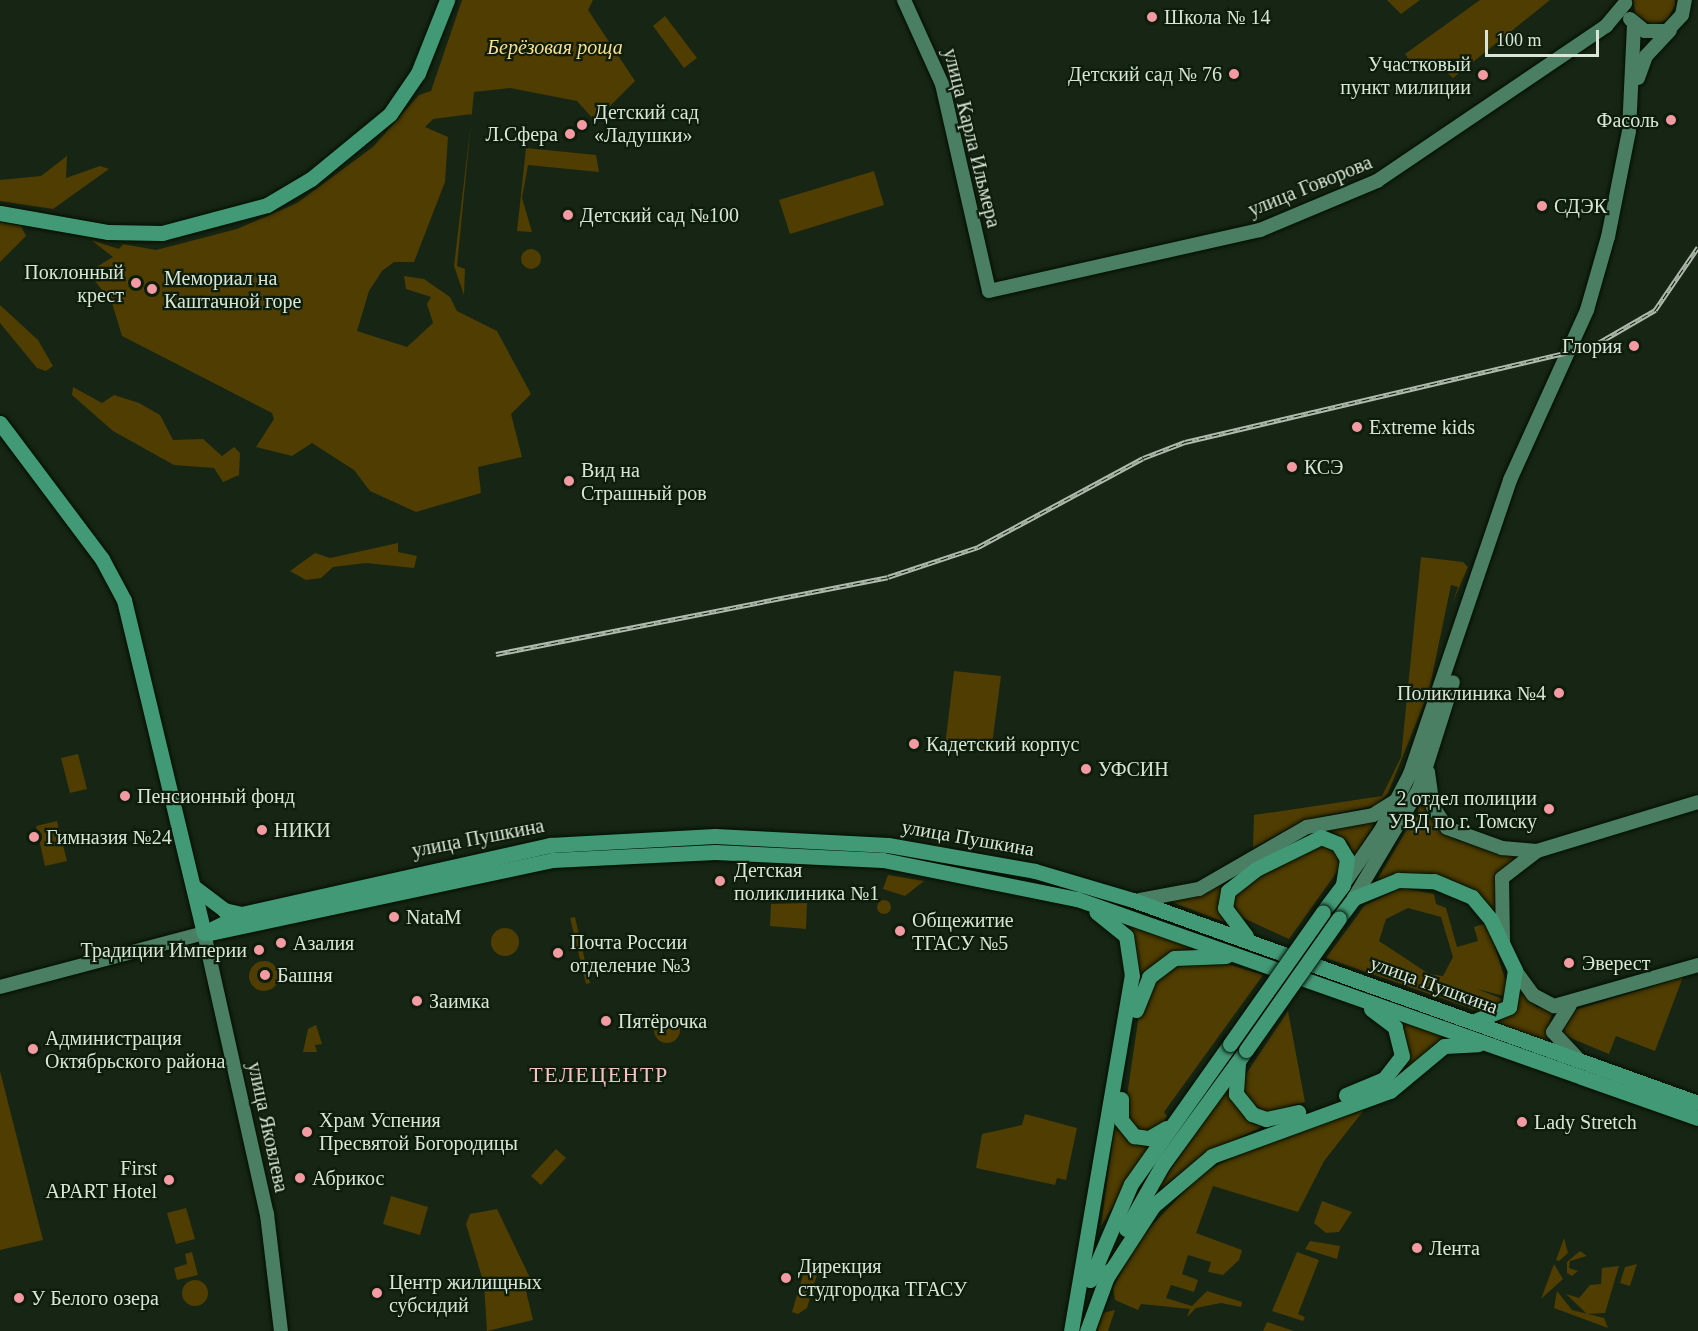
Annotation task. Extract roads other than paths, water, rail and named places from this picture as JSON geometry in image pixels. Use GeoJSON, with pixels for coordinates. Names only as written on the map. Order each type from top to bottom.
{"type":"FeatureCollection","features":[{"type":"Feature","properties":{"kind":"main road"},"geometry":{"type":"LineString","coordinates":[[0,213],[108,232],[162,233],[267,206],[311,179],[390,114],[418,73],[447,0]]}},
{"type":"Feature","properties":{"kind":"main road","name":"улица Карла Ильмера"},"geometry":{"type":"LineString","coordinates":[[904,0],[942,84],[989,291]]}},
{"type":"Feature","properties":{"kind":"main road"},"geometry":{"type":"LineString","coordinates":[[1634,89],[1646,56],[1671,28],[1685,0]]}},
{"type":"Feature","properties":{"kind":"main road"},"geometry":{"type":"LineString","coordinates":[[1072,1331],[1119,1206],[1175,1120],[1343,885],[1398,799],[1485,558],[1516,464],[1587,310],[1611,227],[1634,89],[1634,24],[1625,2],[1606,26]]}},
{"type":"Feature","properties":{"kind":"main road"},"geometry":{"type":"LineString","coordinates":[[1606,26],[1634,24],[1652,33],[1671,28]]}},
{"type":"Feature","properties":{"kind":"main road","name":"улица Говорова"},"geometry":{"type":"LineString","coordinates":[[989,291],[1249,232],[1309,212],[1377,181],[1606,26]]}},
{"type":"Feature","properties":{"kind":"main road"},"geometry":{"type":"LineString","coordinates":[[0,423],[102,560],[124,600],[204,933]]}},
{"type":"Feature","properties":{"kind":"main road"},"geometry":{"type":"LineString","coordinates":[[1087,1331],[1105,1280],[1138,1205],[1354,898],[1395,834],[1428,767],[1485,558]]}},
{"type":"Feature","properties":{"kind":"main road"},"geometry":{"type":"LineString","coordinates":[[1428,767],[1433,807],[1447,828],[1489,846],[1537,850],[1698,802]]}},
{"type":"Feature","properties":{"kind":"main road"},"geometry":{"type":"LineString","coordinates":[[1133,900],[1167,899],[1199,889],[1307,827],[1373,815],[1398,799]]}},
{"type":"Feature","properties":{"kind":"main road","name":"улица Пушкина"},"geometry":{"type":"LineString","coordinates":[[204,933],[242,914],[550,845],[714,836],[888,845],[1035,871],[1133,900],[1698,1103]]}},
{"type":"Feature","properties":{"kind":"main road"},"geometry":{"type":"LineString","coordinates":[[1252,942],[1234,926],[1225,901],[1238,880],[1321,837],[1345,851],[1343,885]]}},
{"type":"Feature","properties":{"kind":"main road"},"geometry":{"type":"LineString","coordinates":[[1503,941],[1502,878],[1537,850]]}},
{"type":"Feature","properties":{"kind":"main road","name":"улица Пушкина"},"geometry":{"type":"LineString","coordinates":[[0,987],[204,933],[490,871],[630,854],[842,855],[1031,888],[1242,956],[1698,1118]]}},
{"type":"Feature","properties":{"kind":"main road"},"geometry":{"type":"LineString","coordinates":[[1354,898],[1398,880],[1447,885],[1484,908],[1503,941],[1515,970],[1541,1001],[1570,1005],[1698,965]]}},
{"type":"Feature","properties":{"kind":"main road"},"geometry":{"type":"LineString","coordinates":[[194,887],[219,908],[242,914]]}},
{"type":"Feature","properties":{"kind":"main road"},"geometry":{"type":"LineString","coordinates":[[1031,888],[1108,917],[1126,936],[1133,962],[1093,1227],[1072,1331]]}},
{"type":"Feature","properties":{"kind":"main road","name":"улица Яковлева"},"geometry":{"type":"LineString","coordinates":[[204,933],[267,1214],[281,1331]]}},
{"type":"Feature","properties":{"kind":"main road"},"geometry":{"type":"LineString","coordinates":[[1175,1120],[1156,1136],[1141,1138],[1121,1120],[1141,993],[1153,973],[1174,958],[1242,956]]}},
{"type":"Feature","properties":{"kind":"main road"},"geometry":{"type":"LineString","coordinates":[[1473,1021],[1498,1016],[1509,1007],[1515,970]]}},
{"type":"Feature","properties":{"kind":"main road"},"geometry":{"type":"LineString","coordinates":[[1242,1055],[1240,1104],[1266,1119],[1384,1079],[1402,1056],[1400,1036],[1388,1019],[1350,995]]}},
{"type":"Feature","properties":{"kind":"main road"},"geometry":{"type":"LineString","coordinates":[[1570,1005],[1553,1032],[1578,1059]]}},
{"type":"Feature","properties":{"kind":"main road"},"geometry":{"type":"LineString","coordinates":[[1105,1280],[1153,1206],[1212,1156],[1390,1091],[1444,1046],[1470,1043],[1508,1049]]}},
{"type":"Feature","properties":{"kind":"railway"},"geometry":{"type":"LineString","coordinates":[[496,654],[888,577],[978,547],[1143,458],[1185,442],[1593,346],[1655,310],[1698,247]]}},
{"type":"Feature","properties":{"kind":"place","name":"Школа № 14"},"geometry":{"type":"Point","coordinates":[1152,17]}},
{"type":"Feature","properties":{"kind":"place","name":"Детский сад № 76"},"geometry":{"type":"Point","coordinates":[1234,74]}},
{"type":"Feature","properties":{"kind":"place","name":"Участковый пункт милиции"},"geometry":{"type":"Point","coordinates":[1483,75]}},
{"type":"Feature","properties":{"kind":"place","name":"Фасоль"},"geometry":{"type":"Point","coordinates":[1671,120]}},
{"type":"Feature","properties":{"kind":"place","name":"Детский сад «Ладушки»"},"geometry":{"type":"Point","coordinates":[582,125]}},
{"type":"Feature","properties":{"kind":"place","name":"Л.Сфера"},"geometry":{"type":"Point","coordinates":[570,134]}},
{"type":"Feature","properties":{"kind":"place","name":"СДЭК"},"geometry":{"type":"Point","coordinates":[1542,206]}},
{"type":"Feature","properties":{"kind":"place","name":"Детский сад №100"},"geometry":{"type":"Point","coordinates":[568,215]}},
{"type":"Feature","properties":{"kind":"place","name":"Поклонный крест"},"geometry":{"type":"Point","coordinates":[136,283]}},
{"type":"Feature","properties":{"kind":"place","name":"Мемориал на Каштачной горе"},"geometry":{"type":"Point","coordinates":[152,289]}},
{"type":"Feature","properties":{"kind":"place","name":"Глория"},"geometry":{"type":"Point","coordinates":[1634,346]}},
{"type":"Feature","properties":{"kind":"place","name":"Extreme kids"},"geometry":{"type":"Point","coordinates":[1357,427]}},
{"type":"Feature","properties":{"kind":"place","name":"КСЭ"},"geometry":{"type":"Point","coordinates":[1292,467]}},
{"type":"Feature","properties":{"kind":"place","name":"Вид на Страшный ров"},"geometry":{"type":"Point","coordinates":[569,481]}},
{"type":"Feature","properties":{"kind":"place","name":"Поликлиника №4"},"geometry":{"type":"Point","coordinates":[1559,693]}},
{"type":"Feature","properties":{"kind":"place","name":"Кадетский корпус"},"geometry":{"type":"Point","coordinates":[914,744]}},
{"type":"Feature","properties":{"kind":"place","name":"УФСИН"},"geometry":{"type":"Point","coordinates":[1086,769]}},
{"type":"Feature","properties":{"kind":"place","name":"Пенсионный фонд"},"geometry":{"type":"Point","coordinates":[125,796]}},
{"type":"Feature","properties":{"kind":"place","name":"2 отдел полиции УВД по г. Томску"},"geometry":{"type":"Point","coordinates":[1549,809]}},
{"type":"Feature","properties":{"kind":"place","name":"НИКИ"},"geometry":{"type":"Point","coordinates":[262,830]}},
{"type":"Feature","properties":{"kind":"place","name":"Гимназия №24"},"geometry":{"type":"Point","coordinates":[34,837]}},
{"type":"Feature","properties":{"kind":"place","name":"Детская поликлиника №1"},"geometry":{"type":"Point","coordinates":[720,881]}},
{"type":"Feature","properties":{"kind":"place","name":"NataM"},"geometry":{"type":"Point","coordinates":[394,917]}},
{"type":"Feature","properties":{"kind":"place","name":"Общежитие ТГАСУ №5"},"geometry":{"type":"Point","coordinates":[900,931]}},
{"type":"Feature","properties":{"kind":"place","name":"Азалия"},"geometry":{"type":"Point","coordinates":[281,943]}},
{"type":"Feature","properties":{"kind":"place","name":"Традиции Империи"},"geometry":{"type":"Point","coordinates":[259,950]}},
{"type":"Feature","properties":{"kind":"place","name":"Почта России отделение №3"},"geometry":{"type":"Point","coordinates":[558,953]}},
{"type":"Feature","properties":{"kind":"place","name":"Эверест"},"geometry":{"type":"Point","coordinates":[1569,963]}},
{"type":"Feature","properties":{"kind":"place","name":"Башня"},"geometry":{"type":"Point","coordinates":[265,975]}},
{"type":"Feature","properties":{"kind":"place","name":"Заимка"},"geometry":{"type":"Point","coordinates":[417,1001]}},
{"type":"Feature","properties":{"kind":"place","name":"Пятёрочка"},"geometry":{"type":"Point","coordinates":[606,1021]}},
{"type":"Feature","properties":{"kind":"place","name":"Администрация Октябрьского района"},"geometry":{"type":"Point","coordinates":[33,1049]}},
{"type":"Feature","properties":{"kind":"place","name":"Lady Stretch"},"geometry":{"type":"Point","coordinates":[1522,1122]}},
{"type":"Feature","properties":{"kind":"place","name":"Храм Успения Пресвятой Богородицы"},"geometry":{"type":"Point","coordinates":[307,1132]}},
{"type":"Feature","properties":{"kind":"place","name":"Абрикос"},"geometry":{"type":"Point","coordinates":[300,1178]}},
{"type":"Feature","properties":{"kind":"place","name":"First APART Hotel"},"geometry":{"type":"Point","coordinates":[169,1180]}},
{"type":"Feature","properties":{"kind":"place","name":"Лента"},"geometry":{"type":"Point","coordinates":[1417,1248]}},
{"type":"Feature","properties":{"kind":"place","name":"Дирекция студгородка ТГАСУ"},"geometry":{"type":"Point","coordinates":[786,1278]}},
{"type":"Feature","properties":{"kind":"place","name":"Центр жилищных субсидий"},"geometry":{"type":"Point","coordinates":[377,1293]}},
{"type":"Feature","properties":{"kind":"place","name":"У Белого озера"},"geometry":{"type":"Point","coordinates":[19,1298]}},
{"type":"Feature","properties":{"kind":"district","name":"ТЕЛЕЦЕНТР"},"geometry":{"type":"Point","coordinates":[599,1075]}},
{"type":"Feature","properties":{"kind":"park label","name":"Берёзовая роща"},"geometry":{"type":"Point","coordinates":[555,47]}}]}
